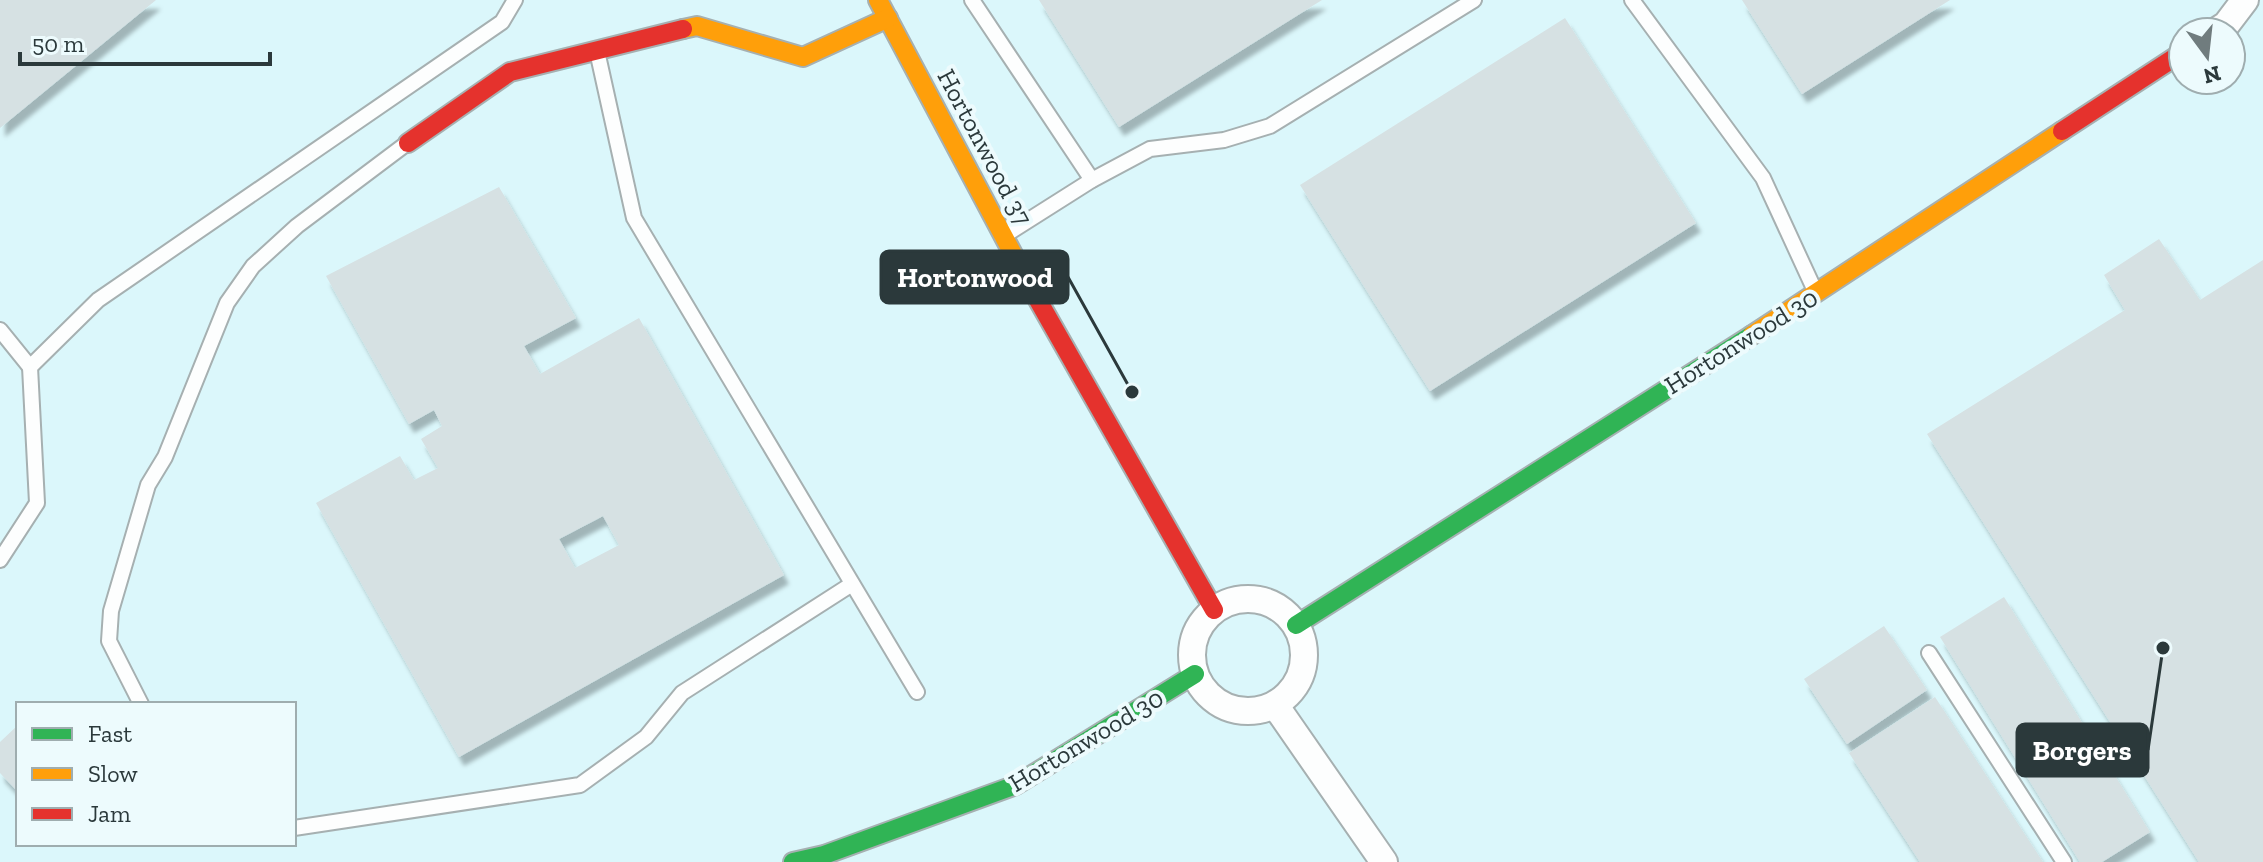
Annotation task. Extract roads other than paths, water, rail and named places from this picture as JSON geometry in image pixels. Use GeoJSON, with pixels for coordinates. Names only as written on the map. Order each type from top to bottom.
{"type":"FeatureCollection","features":[{"type":"Feature","properties":{"kind":"street","name":"Hortonwood 37"},"geometry":{"type":"LineString","coordinates":[[878,0],[1002,237],[1214,610]]}},
{"type":"Feature","properties":{"kind":"street"},"geometry":{"type":"LineString","coordinates":[[2233,16],[2245,0]]}},
{"type":"Feature","properties":{"kind":"street"},"geometry":{"type":"LineString","coordinates":[[408,143],[510,72],[697,26],[803,57],[888,18]]}},
{"type":"Feature","properties":{"kind":"street","name":"Hortonwood 30"},"geometry":{"type":"LineString","coordinates":[[1296,625],[1816,294],[2167,63]]}},
{"type":"Feature","properties":{"kind":"street"},"geometry":{"type":"LineString","coordinates":[[1262,600],[1280,608],[1296,625],[1301,635],[1304,664],[1298,683],[1275,705],[1256,711],[1223,706],[1208,694],[1195,674],[1191,655],[1194,639],[1214,610],[1231,601],[1262,600]]}},
{"type":"Feature","properties":{"kind":"street","name":"Hortonwood 30"},"geometry":{"type":"LineString","coordinates":[[793,862],[824,855],[1016,785],[1195,674]]}},
{"type":"Feature","properties":{"kind":"street"},"geometry":{"type":"LineString","coordinates":[[1275,705],[1384,862]]}},
{"type":"Feature","properties":{"kind":"lane"},"geometry":{"type":"LineString","coordinates":[[30,367],[98,300],[502,22],[515,0]]}},
{"type":"Feature","properties":{"kind":"lane"},"geometry":{"type":"LineString","coordinates":[[972,0],[1092,180]]}},
{"type":"Feature","properties":{"kind":"lane"},"geometry":{"type":"LineString","coordinates":[[1002,237],[1092,180],[1150,149],[1224,140],[1270,126],[1474,0]]}},
{"type":"Feature","properties":{"kind":"lane"},"geometry":{"type":"LineString","coordinates":[[1632,0],[1763,178],[1816,294]]}},
{"type":"Feature","properties":{"kind":"lane"},"geometry":{"type":"LineString","coordinates":[[597,51],[634,218],[917,692]]}},
{"type":"Feature","properties":{"kind":"lane"},"geometry":{"type":"LineString","coordinates":[[140,702],[109,641],[111,611],[148,485],[165,457],[227,303],[253,266],[297,226],[408,143]]}},
{"type":"Feature","properties":{"kind":"lane"},"geometry":{"type":"LineString","coordinates":[[0,330],[30,367],[37,503],[0,560]]}},
{"type":"Feature","properties":{"kind":"lane"},"geometry":{"type":"LineString","coordinates":[[296,828],[580,785],[646,737],[682,693],[852,584]]}},
{"type":"Feature","properties":{"kind":"lane"},"geometry":{"type":"LineString","coordinates":[[1929,653],[2064,862]]}},
{"type":"Feature","properties":{"kind":"place","name":"Hortonwood"},"geometry":{"type":"Point","coordinates":[1132,392]}},
{"type":"Feature","properties":{"kind":"place","name":"Borgers"},"geometry":{"type":"Point","coordinates":[2163,648]}}]}
